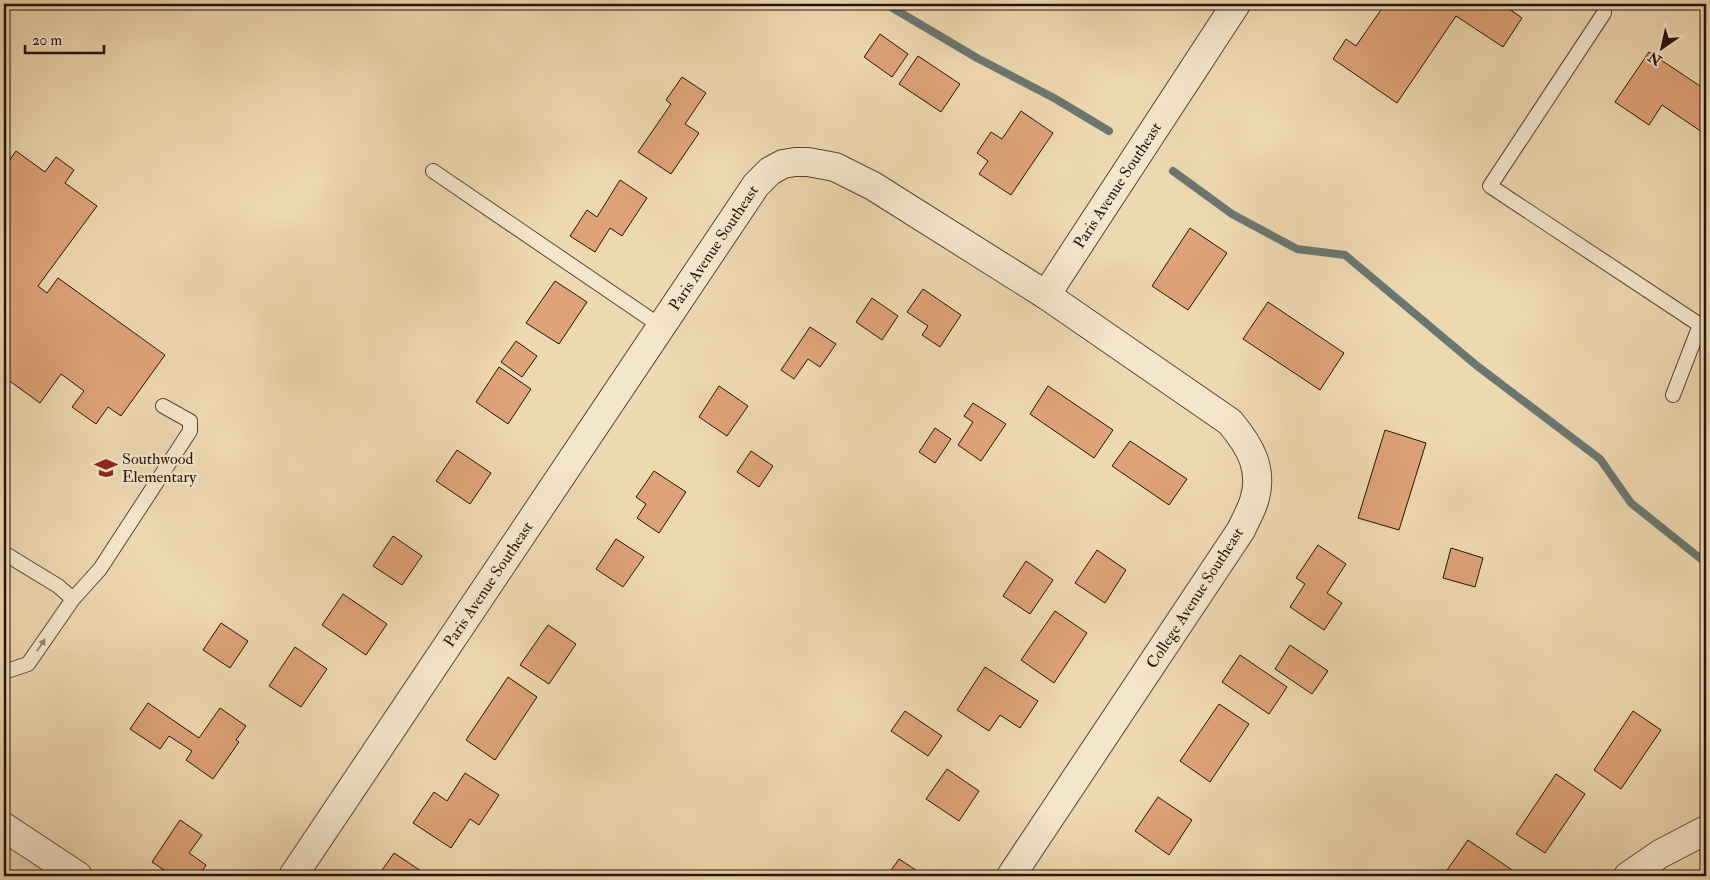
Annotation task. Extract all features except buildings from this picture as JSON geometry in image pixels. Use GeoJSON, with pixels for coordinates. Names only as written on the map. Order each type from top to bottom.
{"type":"FeatureCollection","features":[{"type":"Feature","properties":{"kind":"street","name":"Paris Avenue Southeast"},"geometry":{"type":"LineString","coordinates":[[293,876],[756,185],[770,171],[783,164],[795,162],[808,162],[835,167],[873,186],[1046,294],[1236,4]]}},
{"type":"Feature","properties":{"kind":"street","name":"College Avenue Southeast"},"geometry":{"type":"LineString","coordinates":[[1011,876],[1241,530],[1254,501],[1257,477],[1254,457],[1244,439],[1230,422],[1046,294]]}},
{"type":"Feature","properties":{"kind":"street"},"geometry":{"type":"LineString","coordinates":[[4,827],[78,876]]}},
{"type":"Feature","properties":{"kind":"street"},"geometry":{"type":"LineString","coordinates":[[1628,876],[1660,854],[1706,830]]}},
{"type":"Feature","properties":{"kind":"lane"},"geometry":{"type":"LineString","coordinates":[[1604,13],[1490,186],[1700,326],[1673,395]]}},
{"type":"Feature","properties":{"kind":"lane"},"geometry":{"type":"LineString","coordinates":[[434,171],[662,327]]}},
{"type":"Feature","properties":{"kind":"lane"},"geometry":{"type":"LineString","coordinates":[[4,672],[28,664],[73,599],[100,569],[190,431],[190,422],[163,406]]}},
{"type":"Feature","properties":{"kind":"lane"},"geometry":{"type":"LineString","coordinates":[[4,553],[58,586],[73,599]]}},
{"type":"Feature","properties":{"kind":"waterway"},"geometry":{"type":"LineString","coordinates":[[886,4],[977,58],[1054,98],[1109,131]]}},
{"type":"Feature","properties":{"kind":"waterway"},"geometry":{"type":"LineString","coordinates":[[1173,171],[1232,214],[1297,249],[1345,255],[1476,365],[1600,459],[1631,503],[1706,563]]}},
{"type":"Feature","properties":{"kind":"place","name":"Southwood Elementary"},"geometry":{"type":"Point","coordinates":[106,468]}}]}
